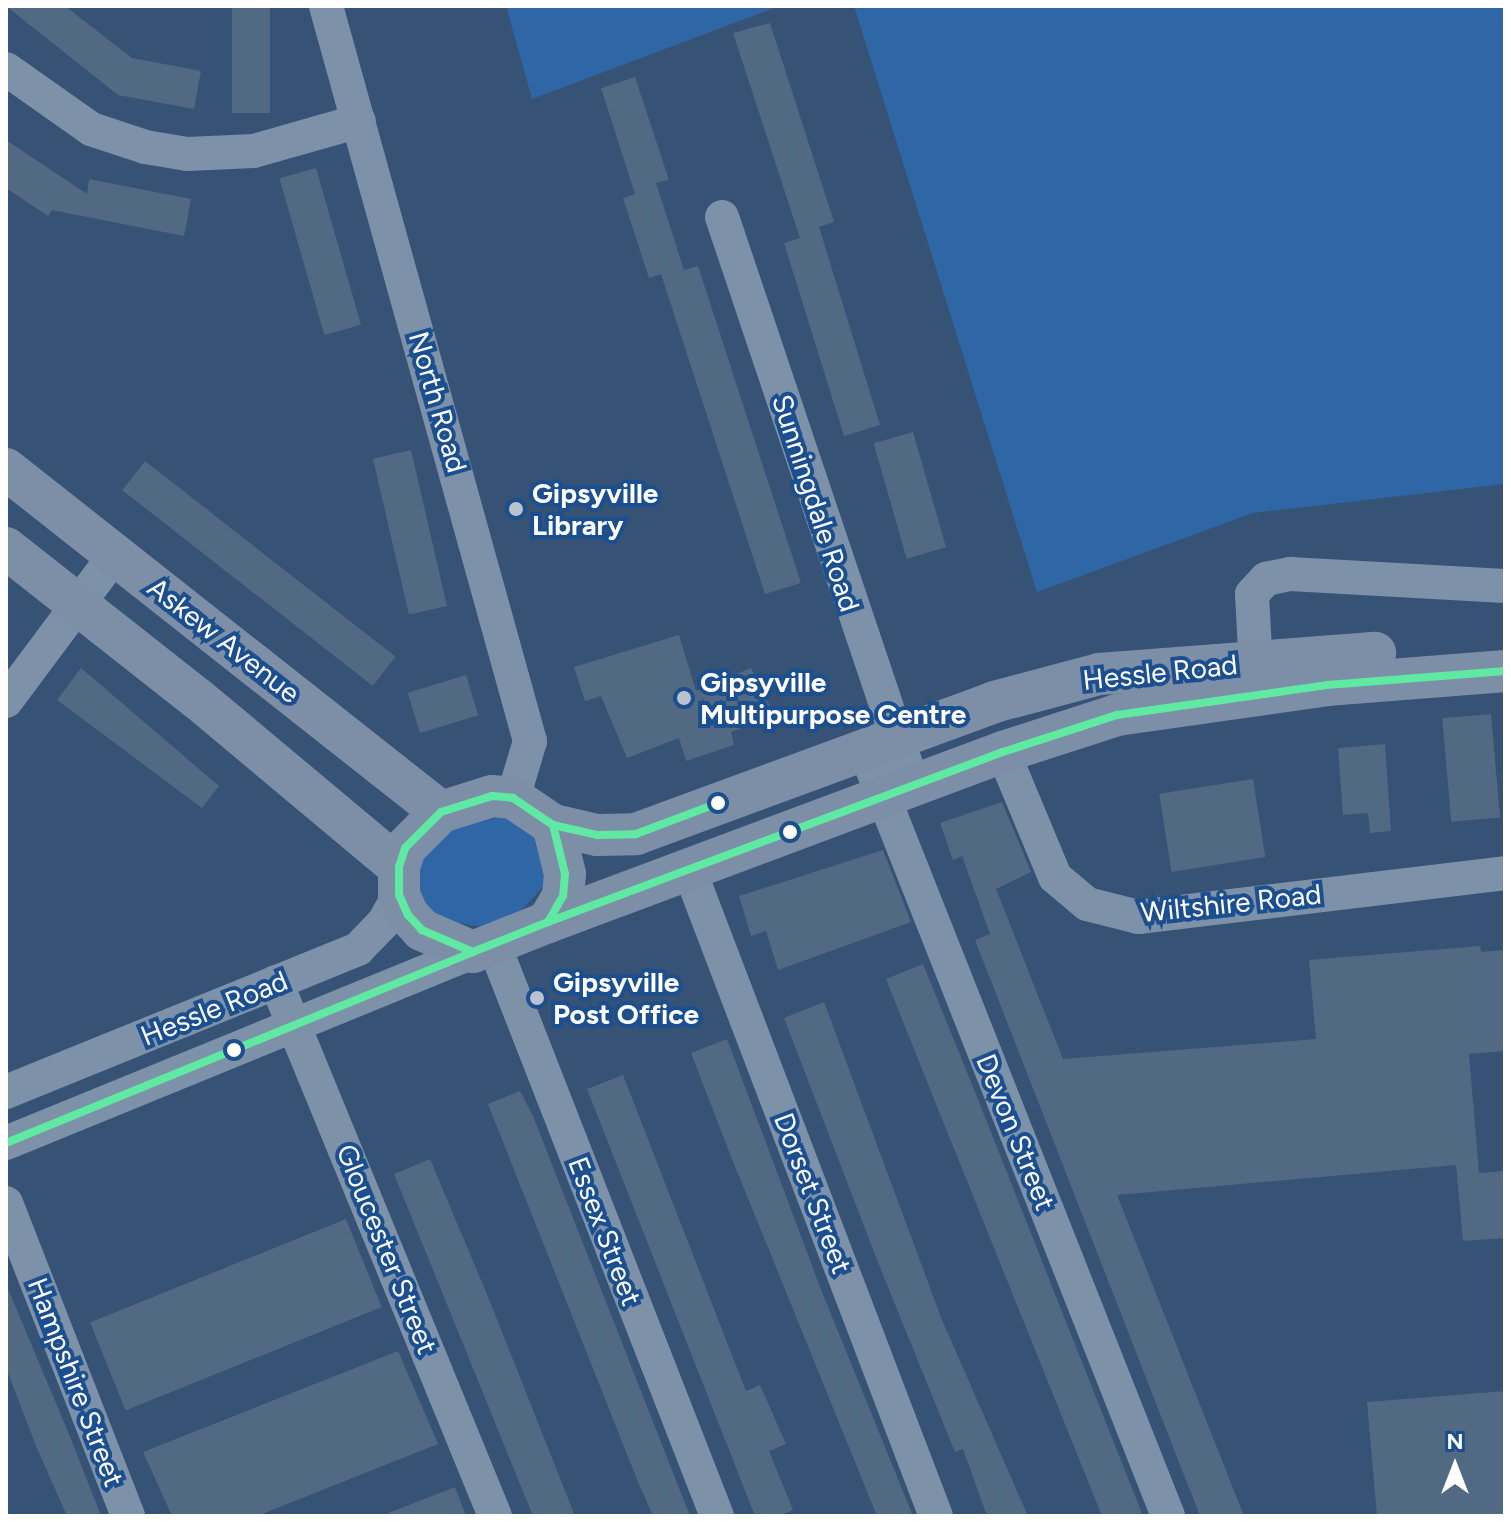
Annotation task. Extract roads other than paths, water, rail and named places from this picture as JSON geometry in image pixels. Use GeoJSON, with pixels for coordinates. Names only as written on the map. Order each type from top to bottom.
{"type":"FeatureCollection","features":[{"type":"Feature","properties":{"kind":"main road","name":"Askew Avenue"},"geometry":{"type":"LineString","coordinates":[[6,469],[441,812]]}},
{"type":"Feature","properties":{"kind":"main road"},"geometry":{"type":"LineString","coordinates":[[6,548],[78,604],[399,881],[422,930],[483,948],[548,922],[563,896],[565,874],[553,825],[513,798],[472,799],[441,812],[405,848],[399,881]]}},
{"type":"Feature","properties":{"kind":"main road","name":"Hessle Road"},"geometry":{"type":"LineString","coordinates":[[548,922],[899,794],[1003,752],[1117,715],[1257,678],[1505,643]]}},
{"type":"Feature","properties":{"kind":"main road","name":"Hessle Road"},"geometry":{"type":"LineString","coordinates":[[553,825],[597,835],[636,834],[994,702],[1099,674],[1257,678],[1505,671]]}},
{"type":"Feature","properties":{"kind":"street","name":"North Road"},"geometry":{"type":"LineString","coordinates":[[326,6],[530,741],[513,798]]}},
{"type":"Feature","properties":{"kind":"street"},"geometry":{"type":"LineString","coordinates":[[6,69],[91,129],[187,154],[254,151],[359,121]]}},
{"type":"Feature","properties":{"kind":"street","name":"Sunningdale Road"},"geometry":{"type":"LineString","coordinates":[[722,217],[879,743],[899,794]]}},
{"type":"Feature","properties":{"kind":"street"},"geometry":{"type":"LineString","coordinates":[[6,701],[115,555]]}},
{"type":"Feature","properties":{"kind":"street"},"geometry":{"type":"LineString","coordinates":[[1257,678],[1252,594],[1266,579],[1290,574],[1505,586]]}},
{"type":"Feature","properties":{"kind":"street","name":"Wiltshire Road"},"geometry":{"type":"LineString","coordinates":[[1003,752],[1055,877],[1087,904],[1138,917],[1505,873]]}},
{"type":"Feature","properties":{"kind":"street","name":"Devon Street"},"geometry":{"type":"LineString","coordinates":[[899,794],[1168,1516]]}},
{"type":"Feature","properties":{"kind":"street","name":"Dorset Street"},"geometry":{"type":"LineString","coordinates":[[689,869],[936,1516]]}},
{"type":"Feature","properties":{"kind":"street","name":"Hessle Road"},"geometry":{"type":"LineString","coordinates":[[6,1092],[358,949],[384,922],[399,881]]}},
{"type":"Feature","properties":{"kind":"street","name":"Hessle Road"},"geometry":{"type":"LineString","coordinates":[[6,1143],[483,948]]}},
{"type":"Feature","properties":{"kind":"street","name":"Essex Street"},"geometry":{"type":"LineString","coordinates":[[483,948],[717,1516]]}},
{"type":"Feature","properties":{"kind":"street","name":"Gloucester Street"},"geometry":{"type":"LineString","coordinates":[[276,982],[495,1516]]}},
{"type":"Feature","properties":{"kind":"street","name":"Hampshire Street"},"geometry":{"type":"LineString","coordinates":[[6,1203],[128,1516]]}},
{"type":"Feature","properties":{"kind":"place","name":"Gipsyville Library"},"geometry":{"type":"Point","coordinates":[516,509]}},
{"type":"Feature","properties":{"kind":"place","name":"Gipsyville Multipurpose Centre"},"geometry":{"type":"Point","coordinates":[684,698]}},
{"type":"Feature","properties":{"kind":"place","name":"Gipsyville Post Office"},"geometry":{"type":"Point","coordinates":[537,998]}}]}
